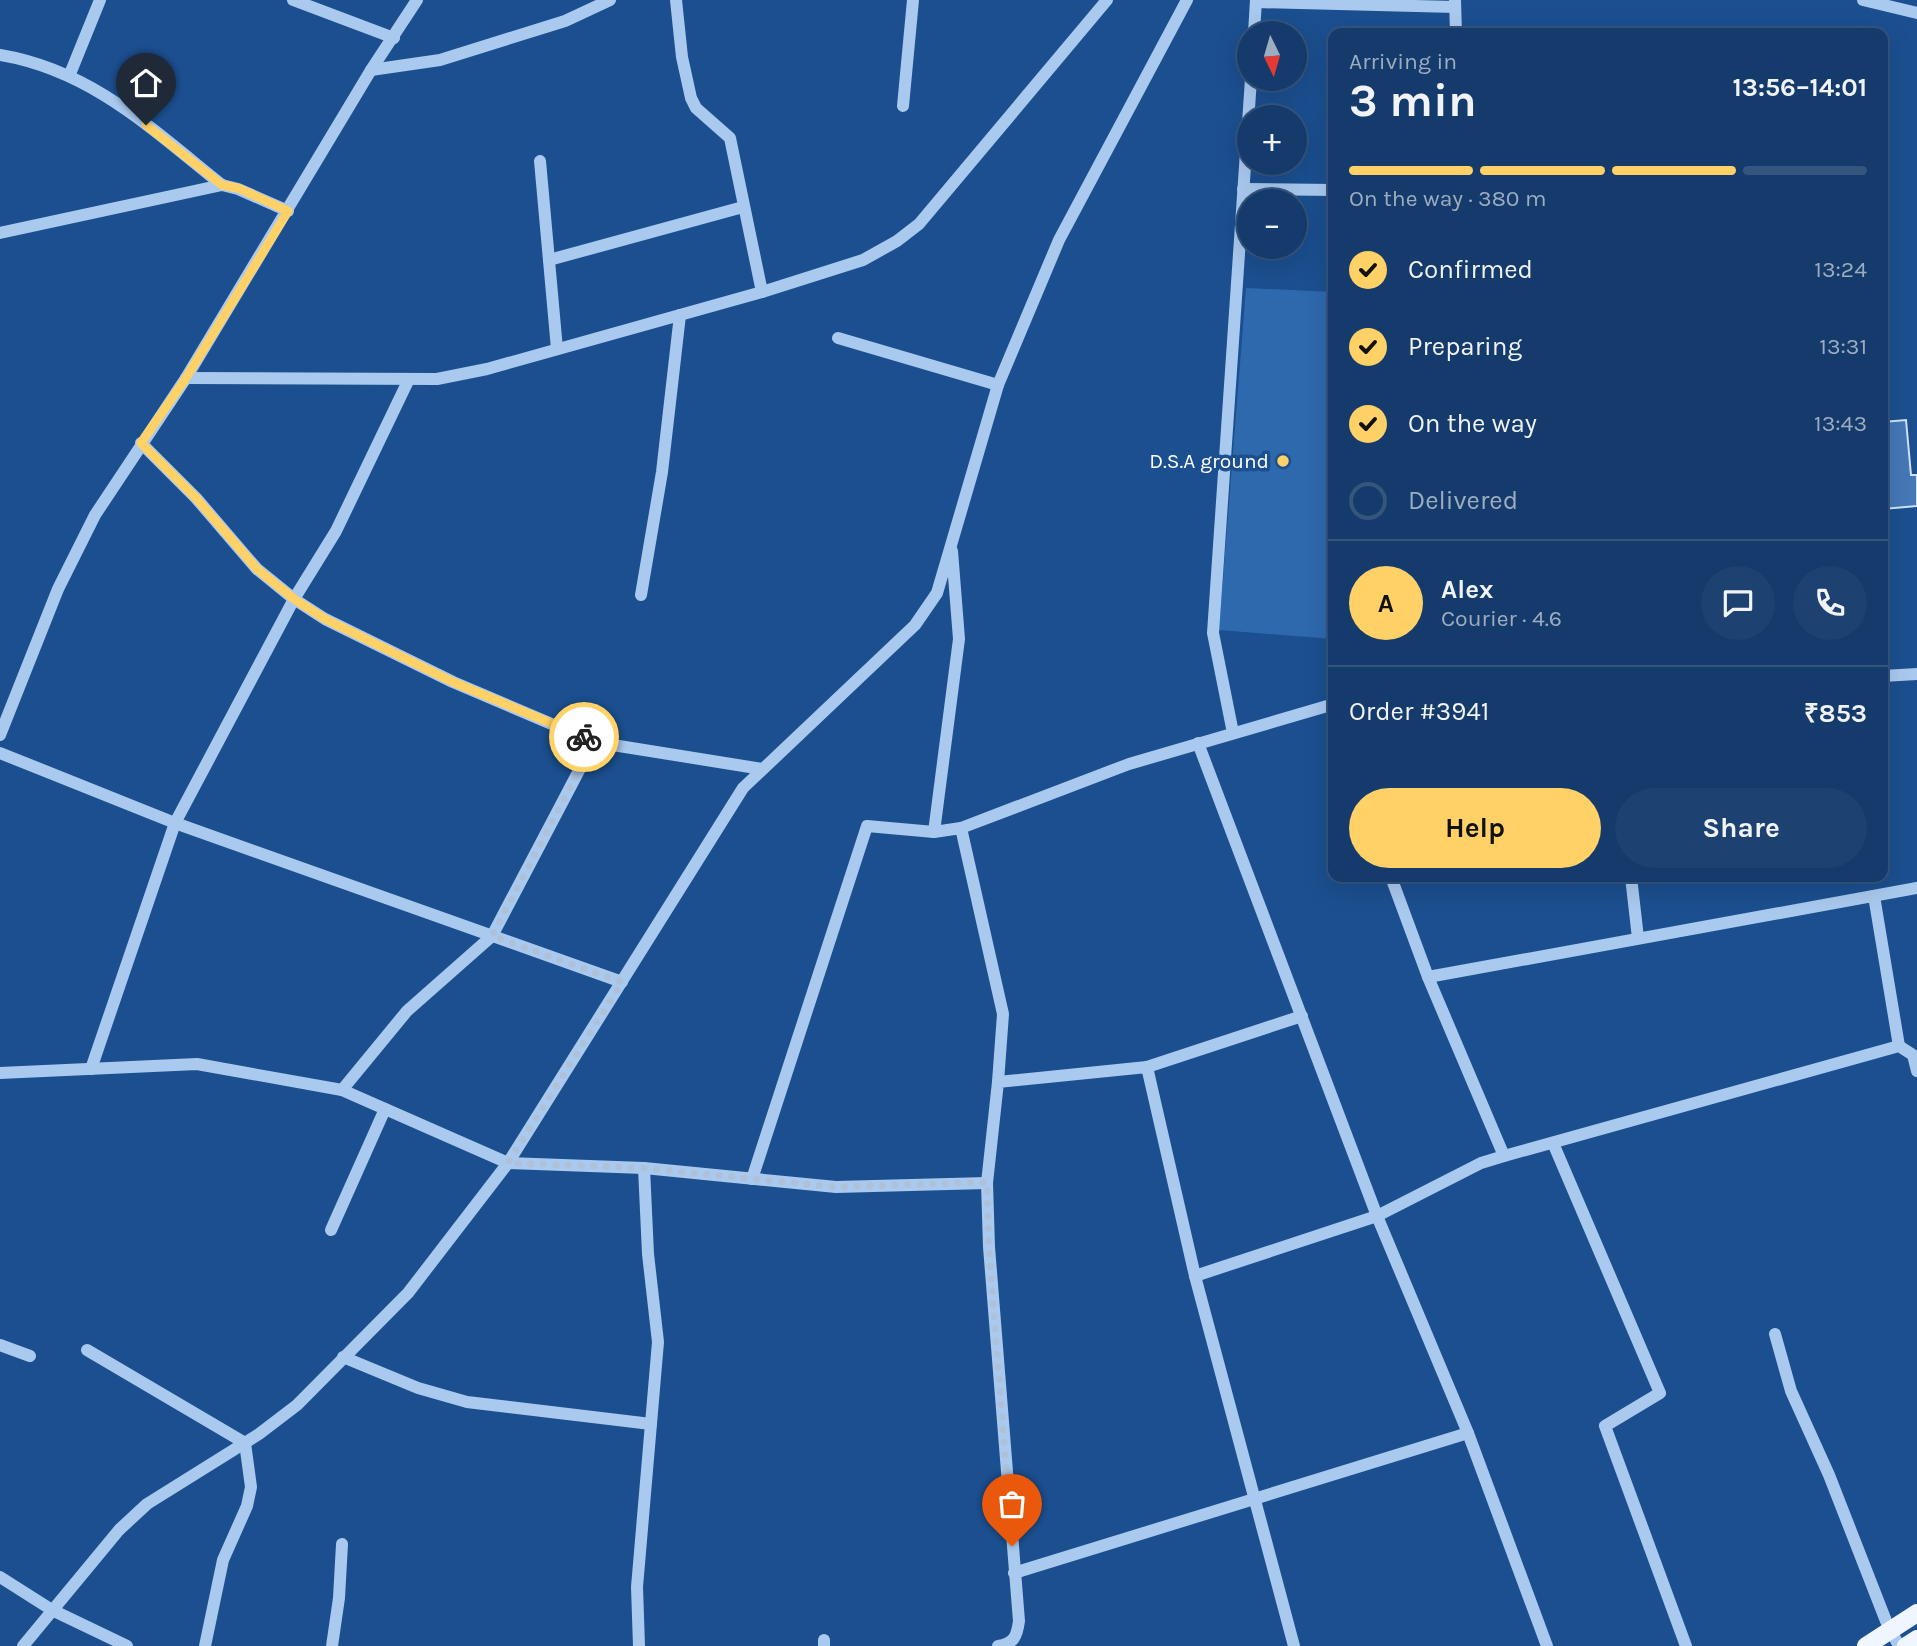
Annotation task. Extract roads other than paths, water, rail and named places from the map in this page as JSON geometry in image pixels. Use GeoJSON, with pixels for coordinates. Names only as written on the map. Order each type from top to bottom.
{"type":"FeatureCollection","features":[{"type":"Feature","properties":{"kind":"main road"},"geometry":{"type":"LineString","coordinates":[[1866,1646],[1895,1638],[1917,1613]]}},
{"type":"Feature","properties":{"kind":"main road"},"geometry":{"type":"LineString","coordinates":[[1906,1646],[1917,1639]]}},
{"type":"Feature","properties":{"kind":"street"},"geometry":{"type":"LineString","coordinates":[[70,75],[100,0]]}},
{"type":"Feature","properties":{"kind":"street"},"geometry":{"type":"LineString","coordinates":[[293,0],[394,38]]}},
{"type":"Feature","properties":{"kind":"street"},"geometry":{"type":"LineString","coordinates":[[0,735],[3,714],[94,515],[186,378],[371,69],[418,0]]}},
{"type":"Feature","properties":{"kind":"street"},"geometry":{"type":"LineString","coordinates":[[371,69],[440,60],[565,21],[610,0]]}},
{"type":"Feature","properties":{"kind":"street"},"geometry":{"type":"LineString","coordinates":[[676,0],[682,57],[691,98],[696,108],[730,138],[762,292]]}},
{"type":"Feature","properties":{"kind":"street"},"geometry":{"type":"LineString","coordinates":[[904,106],[913,0]]}},
{"type":"Feature","properties":{"kind":"street"},"geometry":{"type":"LineString","coordinates":[[186,378],[437,379],[680,315],[863,260],[897,241],[919,224],[1107,0]]}},
{"type":"Feature","properties":{"kind":"street"},"geometry":{"type":"LineString","coordinates":[[23,1646],[119,1530],[147,1504],[245,1443],[297,1405],[430,1268],[508,1163],[743,788],[915,625],[937,593],[998,385],[1059,240],[1187,0]]}},
{"type":"Feature","properties":{"kind":"street"},"geometry":{"type":"LineString","coordinates":[[1863,0],[1917,13]]}},
{"type":"Feature","properties":{"kind":"street"},"geometry":{"type":"LineString","coordinates":[[1255,21],[1256,1],[1455,3],[1456,28]]}},
{"type":"Feature","properties":{"kind":"street"},"geometry":{"type":"LineString","coordinates":[[0,55],[70,75],[128,110],[222,185]]}},
{"type":"Feature","properties":{"kind":"street"},"geometry":{"type":"LineString","coordinates":[[1243,189],[1250,91]]}},
{"type":"Feature","properties":{"kind":"street"},"geometry":{"type":"LineString","coordinates":[[540,161],[557,349]]}},
{"type":"Feature","properties":{"kind":"street"},"geometry":{"type":"LineString","coordinates":[[0,233],[222,185],[238,188],[288,211]]}},
{"type":"Feature","properties":{"kind":"street"},"geometry":{"type":"LineString","coordinates":[[1307,190],[1328,190]]}},
{"type":"Feature","properties":{"kind":"street"},"geometry":{"type":"LineString","coordinates":[[549,260],[743,207]]}},
{"type":"Feature","properties":{"kind":"street"},"geometry":{"type":"LineString","coordinates":[[1233,733],[1213,633],[1238,259]]}},
{"type":"Feature","properties":{"kind":"street"},"geometry":{"type":"LineString","coordinates":[[641,595],[662,472],[680,315]]}},
{"type":"Feature","properties":{"kind":"street"},"geometry":{"type":"LineString","coordinates":[[838,338],[998,385]]}},
{"type":"Feature","properties":{"kind":"street"},"geometry":{"type":"LineString","coordinates":[[91,1069],[174,822],[294,599],[336,531],[409,379]]}},
{"type":"Feature","properties":{"kind":"street"},"geometry":{"type":"LineString","coordinates":[[141,443],[196,498],[257,569],[294,599],[325,619],[453,682],[594,742],[762,769]]}},
{"type":"Feature","properties":{"kind":"street"},"geometry":{"type":"LineString","coordinates":[[934,832],[958,639],[951,545]]}},
{"type":"Feature","properties":{"kind":"street"},"geometry":{"type":"LineString","coordinates":[[1888,676],[1917,674]]}},
{"type":"Feature","properties":{"kind":"street"},"geometry":{"type":"LineString","coordinates":[[752,1179],[867,826],[934,832],[961,828],[1129,764],[1233,733],[1328,709]]}},
{"type":"Feature","properties":{"kind":"street"},"geometry":{"type":"LineString","coordinates":[[342,1090],[407,1011],[492,936],[594,742]]}},
{"type":"Feature","properties":{"kind":"street"},"geometry":{"type":"LineString","coordinates":[[1198,743],[1377,1216],[1468,1433],[1547,1646]]}},
{"type":"Feature","properties":{"kind":"street"},"geometry":{"type":"LineString","coordinates":[[0,753],[174,822],[622,982]]}},
{"type":"Feature","properties":{"kind":"street"},"geometry":{"type":"LineString","coordinates":[[961,828],[1003,1014],[987,1182],[989,1247],[1019,1621],[1017,1636],[1008,1644],[998,1646]]}},
{"type":"Feature","properties":{"kind":"street"},"geometry":{"type":"LineString","coordinates":[[1393,882],[1428,977],[1504,1156]]}},
{"type":"Feature","properties":{"kind":"street"},"geometry":{"type":"LineString","coordinates":[[1632,882],[1638,939]]}},
{"type":"Feature","properties":{"kind":"street"},"geometry":{"type":"LineString","coordinates":[[1428,977],[1917,888]]}},
{"type":"Feature","properties":{"kind":"street"},"geometry":{"type":"LineString","coordinates":[[1874,896],[1899,1046],[1913,1055],[1917,1071]]}},
{"type":"Feature","properties":{"kind":"street"},"geometry":{"type":"LineString","coordinates":[[998,1082],[1147,1068],[1302,1016]]}},
{"type":"Feature","properties":{"kind":"street"},"geometry":{"type":"LineString","coordinates":[[1195,1276],[1377,1216],[1481,1163],[1899,1046]]}},
{"type":"Feature","properties":{"kind":"street"},"geometry":{"type":"LineString","coordinates":[[0,1073],[197,1064],[342,1090],[508,1163],[644,1168],[835,1187],[987,1182]]}},
{"type":"Feature","properties":{"kind":"street"},"geometry":{"type":"LineString","coordinates":[[1147,1068],[1195,1276],[1294,1646]]}},
{"type":"Feature","properties":{"kind":"street"},"geometry":{"type":"LineString","coordinates":[[331,1230],[385,1109]]}},
{"type":"Feature","properties":{"kind":"street"},"geometry":{"type":"LineString","coordinates":[[1553,1143],[1660,1393],[1605,1426],[1686,1646]]}},
{"type":"Feature","properties":{"kind":"street"},"geometry":{"type":"LineString","coordinates":[[639,1646],[637,1587],[658,1342],[648,1254],[644,1168]]}},
{"type":"Feature","properties":{"kind":"street"},"geometry":{"type":"LineString","coordinates":[[1775,1334],[1791,1391],[1829,1475],[1895,1638]]}},
{"type":"Feature","properties":{"kind":"street"},"geometry":{"type":"LineString","coordinates":[[0,1345],[30,1356]]}},
{"type":"Feature","properties":{"kind":"street"},"geometry":{"type":"LineString","coordinates":[[87,1350],[245,1443]]}},
{"type":"Feature","properties":{"kind":"street"},"geometry":{"type":"LineString","coordinates":[[342,1357],[418,1388],[467,1402],[651,1424]]}},
{"type":"Feature","properties":{"kind":"street"},"geometry":{"type":"LineString","coordinates":[[1014,1573],[1468,1433]]}},
{"type":"Feature","properties":{"kind":"street"},"geometry":{"type":"LineString","coordinates":[[205,1646],[223,1560],[247,1506],[251,1487],[245,1443]]}},
{"type":"Feature","properties":{"kind":"street"},"geometry":{"type":"LineString","coordinates":[[332,1646],[339,1598],[342,1544]]}},
{"type":"Feature","properties":{"kind":"street"},"geometry":{"type":"LineString","coordinates":[[0,1577],[52,1610],[127,1646]]}},
{"type":"Feature","properties":{"kind":"place","name":"D.S.A ground"},"geometry":{"type":"Point","coordinates":[1283,461]}}]}
